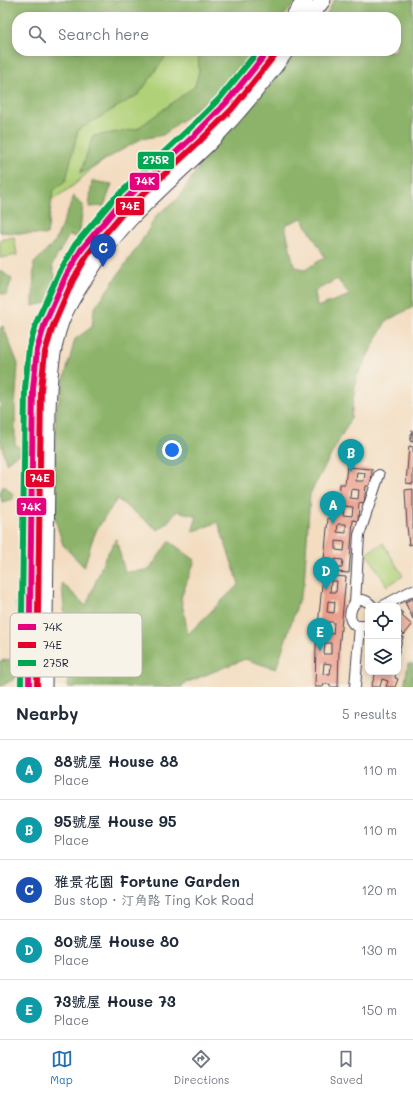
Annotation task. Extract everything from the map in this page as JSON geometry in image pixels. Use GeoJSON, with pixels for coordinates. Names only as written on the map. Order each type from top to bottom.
{"type":"FeatureCollection","features":[{"type":"Feature","properties":{"kind":"main road"},"geometry":{"type":"LineString","coordinates":[[297,12],[305,0]]}},
{"type":"Feature","properties":{"kind":"main road"},"geometry":{"type":"LineString","coordinates":[[314,12],[323,0]]}},
{"type":"Feature","properties":{"kind":"main road"},"geometry":{"type":"LineString","coordinates":[[30,613],[33,389],[37,350],[45,323],[66,276],[81,250],[92,236],[116,208],[196,134],[226,103],[264,56]]}},
{"type":"Feature","properties":{"kind":"main road"},"geometry":{"type":"LineString","coordinates":[[45,613],[48,411],[50,379],[61,322],[73,297],[108,246],[129,220],[210,142],[242,108],[282,56]]}},
{"type":"Feature","properties":{"kind":"main road"},"geometry":{"type":"LineString","coordinates":[[29,677],[29,687]]}},
{"type":"Feature","properties":{"kind":"main road"},"geometry":{"type":"LineString","coordinates":[[44,677],[44,687]]}},
{"type":"Feature","properties":{"kind":"street"},"geometry":{"type":"LineString","coordinates":[[355,603],[359,535],[379,475]]}},
{"type":"Feature","properties":{"kind":"street"},"geometry":{"type":"LineString","coordinates":[[388,603],[413,590]]}},
{"type":"Feature","properties":{"kind":"street"},"geometry":{"type":"LineString","coordinates":[[355,687],[364,626],[356,625],[350,618],[350,609],[355,603],[363,601],[368,603]]}},
{"type":"Feature","properties":{"kind":"green space"},"geometry":{"type":"Polygon","coordinates":[[[0,0],[12,12],[12,52],[0,0]]]}},
{"type":"Feature","properties":{"kind":"green space"},"geometry":{"type":"Polygon","coordinates":[[[0,0],[298,0],[287,12],[12,12],[12,56],[166,56],[139,94],[78,130],[66,180],[53,191],[47,235],[0,232],[0,0]]]}},
{"type":"Feature","properties":{"kind":"green space"},"geometry":{"type":"Polygon","coordinates":[[[334,0],[413,0],[413,307],[386,321],[356,378],[351,418],[310,494],[304,584],[276,669],[245,659],[183,684],[182,687],[68,687],[69,677],[142,677],[142,613],[64,613],[62,583],[86,606],[105,558],[116,539],[125,572],[149,570],[169,541],[195,560],[181,598],[188,634],[239,584],[218,522],[192,532],[197,516],[177,511],[166,524],[158,530],[117,499],[97,529],[84,567],[63,545],[53,512],[56,410],[75,339],[92,327],[94,309],[141,242],[157,215],[178,199],[206,156],[244,116],[294,56],[401,56],[401,12],[328,12],[334,0]],[[302,218],[285,225],[294,266],[305,270],[325,257],[302,218]],[[337,279],[315,291],[317,307],[350,295],[337,279]]]}},
{"type":"Feature","properties":{"kind":"green space"},"geometry":{"type":"Polygon","coordinates":[[[13,56],[228,56],[205,89],[92,169],[74,185],[54,199],[48,206],[13,56]]]}},
{"type":"Feature","properties":{"kind":"green space"},"geometry":{"type":"Polygon","coordinates":[[[198,56],[255,56],[244,72],[163,135],[141,139],[80,174],[93,136],[137,129],[195,86],[199,71],[198,56]]]}},
{"type":"Feature","properties":{"kind":"green space"},"geometry":{"type":"Polygon","coordinates":[[[92,181],[112,184],[104,206],[89,207],[92,181]]]}},
{"type":"Feature","properties":{"kind":"green space"},"geometry":{"type":"Polygon","coordinates":[[[74,196],[83,205],[79,238],[69,235],[52,265],[57,283],[47,303],[33,306],[34,263],[55,242],[74,196]]]}},
{"type":"Feature","properties":{"kind":"green space"},"geometry":{"type":"Polygon","coordinates":[[[14,237],[17,255],[0,258],[0,240],[14,237]]]}},
{"type":"Feature","properties":{"kind":"green space"},"geometry":{"type":"Polygon","coordinates":[[[0,270],[12,279],[6,295],[0,293],[0,270]]]}},
{"type":"Feature","properties":{"kind":"green space"},"geometry":{"type":"Polygon","coordinates":[[[3,326],[18,364],[15,407],[15,444],[23,450],[6,463],[0,439],[0,328],[3,326]]]}},
{"type":"Feature","properties":{"kind":"green space"},"geometry":{"type":"Polygon","coordinates":[[[4,485],[13,494],[13,499],[2,502],[0,492],[4,485]]]}},
{"type":"Feature","properties":{"kind":"green space"},"geometry":{"type":"Polygon","coordinates":[[[383,543],[403,576],[387,586],[367,553],[383,543]]]}},
{"type":"Feature","properties":{"kind":"green space"},"geometry":{"type":"Polygon","coordinates":[[[25,580],[25,613],[17,613],[16,604],[20,588],[18,582],[25,580]]]}},
{"type":"Feature","properties":{"kind":"green space"},"geometry":{"type":"Polygon","coordinates":[[[10,659],[10,677],[17,677],[0,687],[0,661],[10,659]]]}},
{"type":"Feature","properties":{"kind":"green space"},"geometry":{"type":"Polygon","coordinates":[[[408,664],[413,664],[413,687],[404,687],[408,664]]]}},
{"type":"Feature","properties":{"kind":"green space"},"geometry":{"type":"Polygon","coordinates":[[[20,677],[25,677],[25,682],[20,682],[20,677]]]}},
{"type":"Feature","properties":{"kind":"building"},"geometry":{"type":"Polygon","coordinates":[[[413,431],[413,442],[410,441],[413,431]]]}},
{"type":"Feature","properties":{"kind":"building"},"geometry":{"type":"Polygon","coordinates":[[[409,446],[413,447],[413,484],[406,483],[409,446]]]}},
{"type":"Feature","properties":{"kind":"building"},"geometry":{"type":"Polygon","coordinates":[[[347,467],[372,469],[371,486],[366,486],[364,504],[359,503],[358,521],[353,520],[349,573],[323,571],[328,518],[333,519],[334,501],[339,501],[340,484],[345,484],[347,467]],[[357,472],[356,481],[364,481],[365,473],[357,472]],[[351,489],[350,498],[358,499],[359,490],[351,489]],[[344,506],[343,515],[352,516],[353,507],[344,506]],[[338,524],[337,532],[346,533],[346,524],[338,524]],[[336,541],[336,550],[344,551],[345,542],[336,541]],[[335,559],[334,568],[342,568],[343,560],[335,559]]]}},
{"type":"Feature","properties":{"kind":"building"},"geometry":{"type":"Polygon","coordinates":[[[413,489],[413,544],[409,545],[405,490],[413,489]]]}},
{"type":"Feature","properties":{"kind":"building"},"geometry":{"type":"Polygon","coordinates":[[[323,575],[346,577],[339,649],[338,687],[330,687],[330,684],[324,684],[323,687],[315,687],[316,647],[323,575]],[[331,581],[330,592],[336,592],[337,581],[331,581]],[[328,601],[327,612],[334,613],[335,602],[328,601]],[[328,622],[327,633],[333,634],[334,622],[328,622]],[[325,643],[324,654],[331,654],[331,643],[325,643]],[[324,663],[323,674],[330,675],[331,664],[324,663]]]}},
{"type":"Feature","properties":{"kind":"building"},"geometry":{"type":"Polygon","coordinates":[[[413,598],[413,619],[405,602],[413,598]]]}},
{"type":"Feature","properties":{"kind":"building"},"geometry":{"type":"Polygon","coordinates":[[[401,612],[404,614],[402,616],[412,625],[404,635],[401,632],[401,612]]]}},
{"type":"Feature","properties":{"kind":"building"},"geometry":{"type":"Polygon","coordinates":[[[375,675],[396,675],[395,678],[398,679],[395,687],[386,687],[388,681],[382,679],[380,687],[371,687],[375,675]]]}},
{"type":"Feature","properties":{"kind":"transit line","name":"275R"},"geometry":{"type":"LineString","coordinates":[[22,613],[25,389],[29,348],[37,321],[59,273],[75,245],[111,202],[220,98],[254,56]]}},
{"type":"Feature","properties":{"kind":"transit line","name":"74K"},"geometry":{"type":"LineString","coordinates":[[30,613],[33,389],[37,350],[45,323],[66,276],[81,250],[116,208],[196,134],[226,103],[264,56]]}},
{"type":"Feature","properties":{"kind":"transit line","name":"74E"},"geometry":{"type":"LineString","coordinates":[[38,613],[41,389],[45,352],[53,326],[73,280],[88,254],[122,214],[232,109],[274,56]]}},
{"type":"Feature","properties":{"kind":"transit line","name":"275R"},"geometry":{"type":"LineString","coordinates":[[21,677],[21,687]]}},
{"type":"Feature","properties":{"kind":"transit line","name":"74K"},"geometry":{"type":"LineString","coordinates":[[29,677],[29,687]]}},
{"type":"Feature","properties":{"kind":"transit line","name":"74E"},"geometry":{"type":"LineString","coordinates":[[37,677],[37,687]]}},
{"type":"Feature","properties":{"kind":"place","name":"雅景花園 Fortune Garden"},"geometry":{"type":"Point","coordinates":[103,267]}},
{"type":"Feature","properties":{"kind":"place","name":"95號屋 House 95"},"geometry":{"type":"Point","coordinates":[351,472]}},
{"type":"Feature","properties":{"kind":"place","name":"88號屋 House 88"},"geometry":{"type":"Point","coordinates":[333,524]}},
{"type":"Feature","properties":{"kind":"place","name":"80號屋 House 80"},"geometry":{"type":"Point","coordinates":[326,590]}},
{"type":"Feature","properties":{"kind":"place","name":"73號屋 House 73"},"geometry":{"type":"Point","coordinates":[320,651]}}]}
